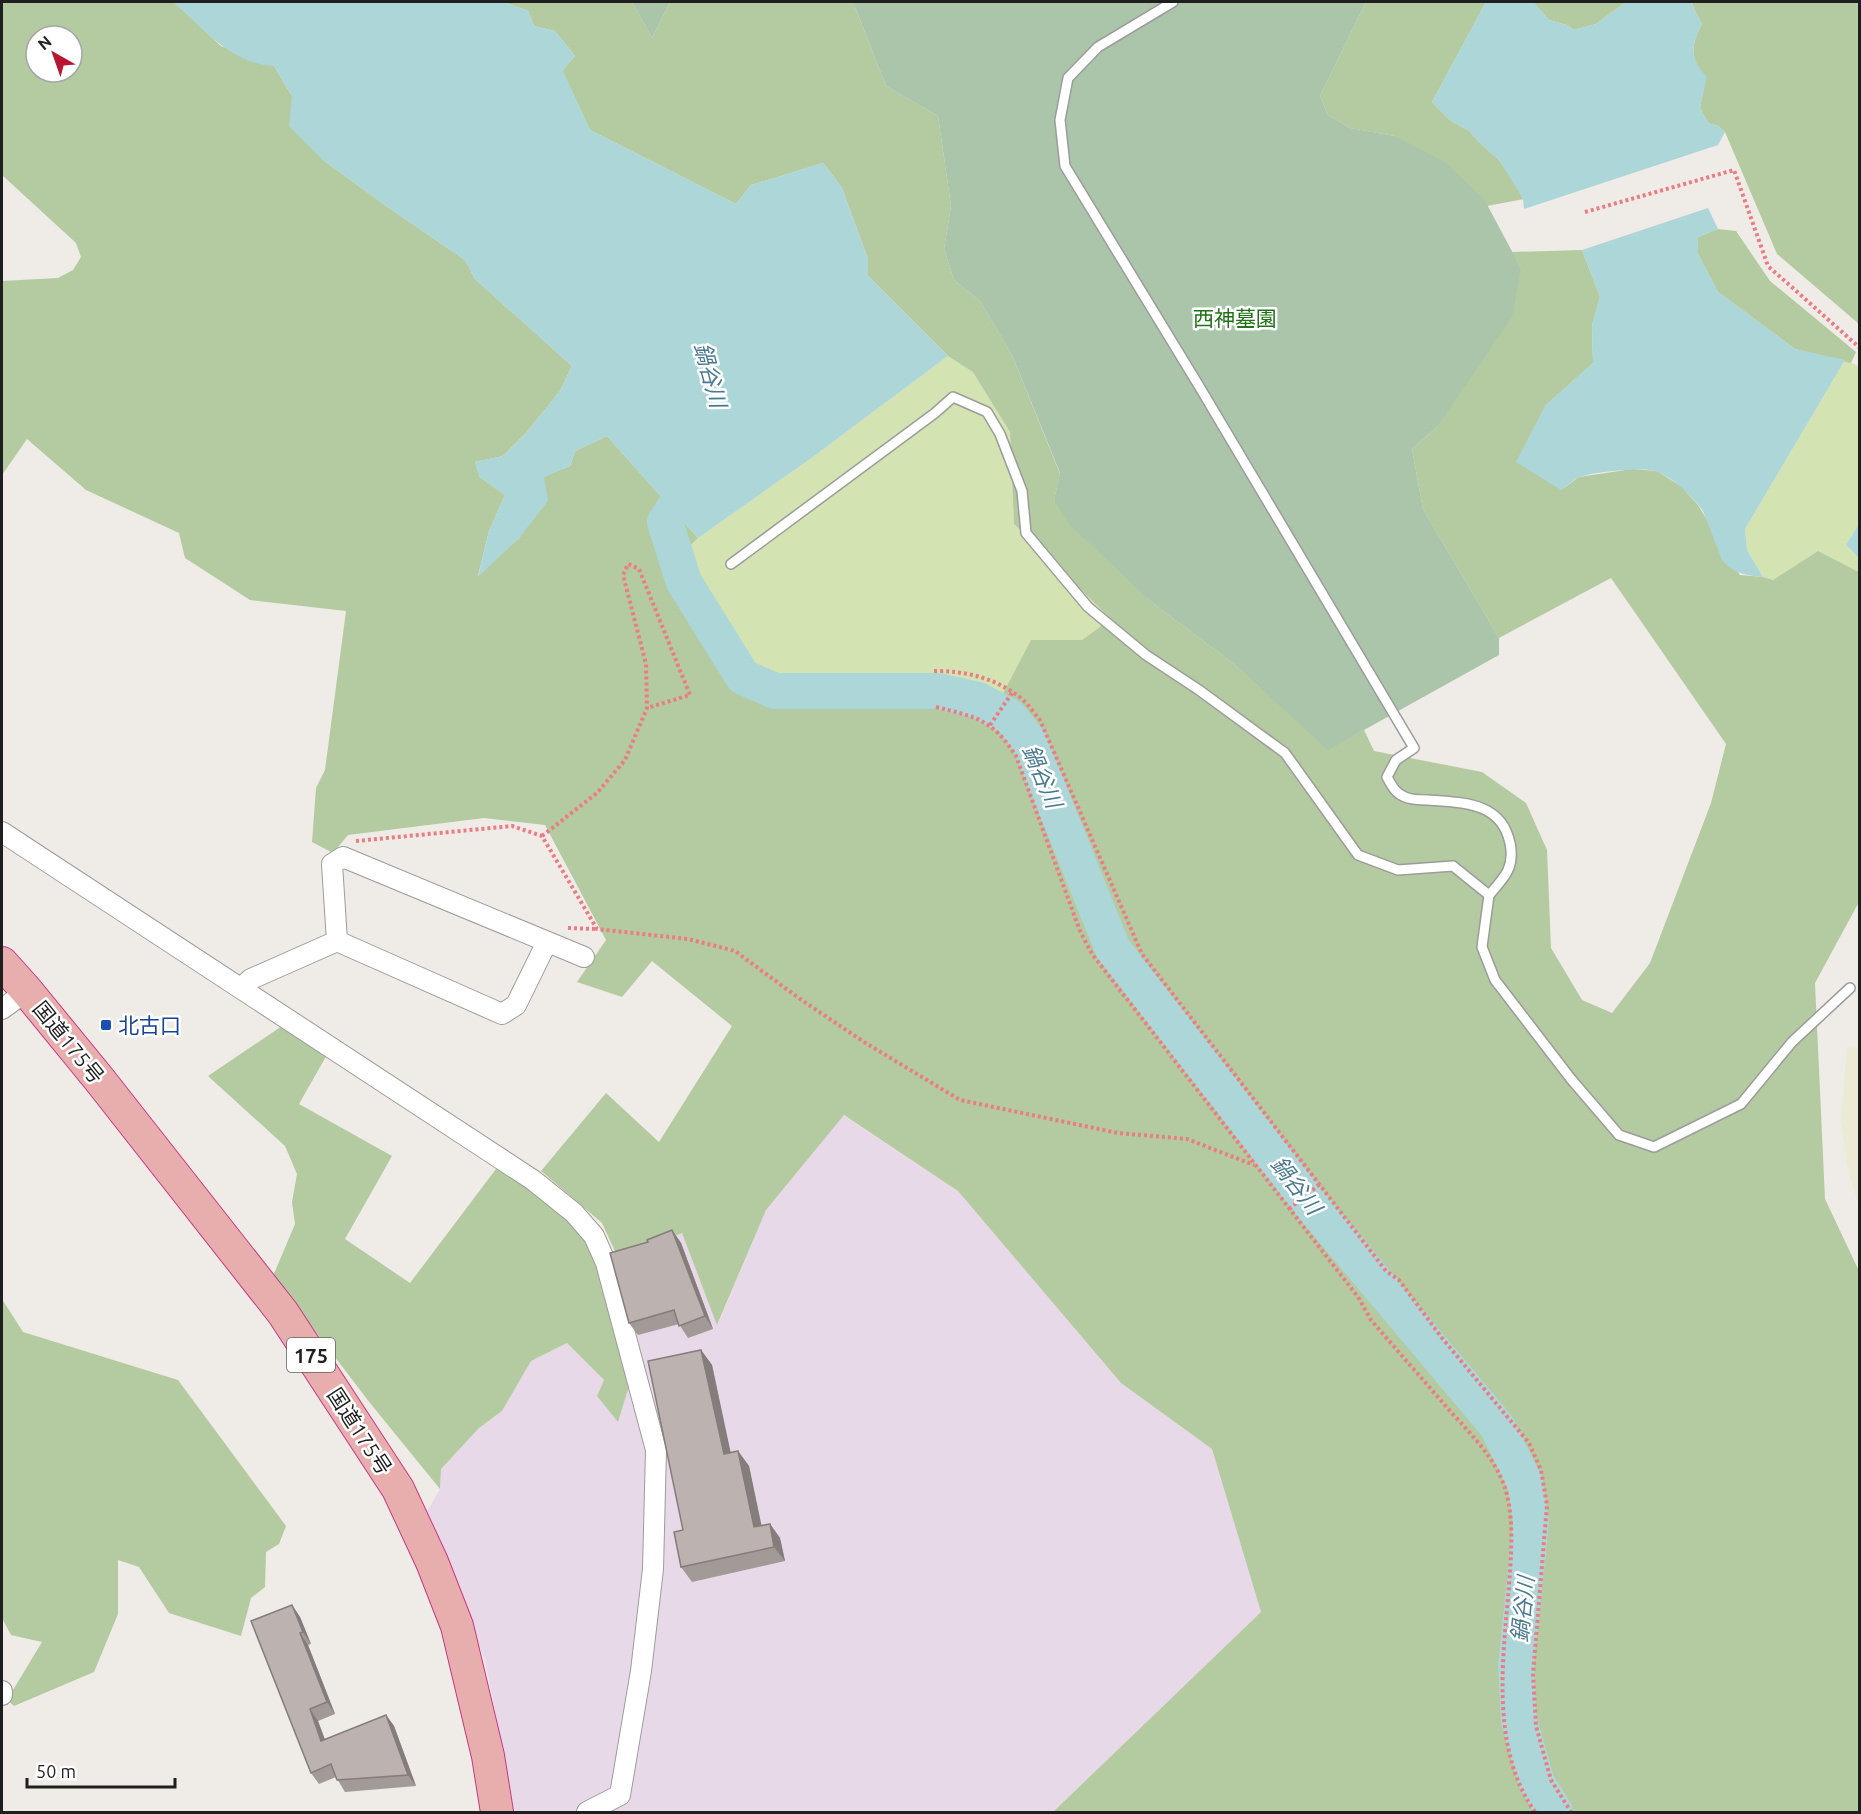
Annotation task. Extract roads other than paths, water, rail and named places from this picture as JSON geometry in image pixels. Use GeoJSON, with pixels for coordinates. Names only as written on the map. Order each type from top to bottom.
{"type":"FeatureCollection","features":[{"type":"Feature","properties":{"kind":"highway","name":"国道175号"},"geometry":{"type":"LineString","coordinates":[[2,963],[27,991],[283,1313],[398,1489],[432,1562],[457,1626],[483,1735],[497,1812]]}},
{"type":"Feature","properties":{"kind":"street"},"geometry":{"type":"LineString","coordinates":[[2,832],[533,1179],[574,1213],[594,1236],[606,1263],[656,1449],[653,1569],[641,1671],[620,1795],[587,1812]]}},
{"type":"Feature","properties":{"kind":"street"},"geometry":{"type":"LineString","coordinates":[[338,941],[332,864],[343,857],[584,957]]}},
{"type":"Feature","properties":{"kind":"street"},"geometry":{"type":"LineString","coordinates":[[241,988],[251,979],[338,941],[502,1014],[516,1005],[547,942]]}},
{"type":"Feature","properties":{"kind":"street"},"geometry":{"type":"LineString","coordinates":[[2,1009],[27,991]]}},
{"type":"Feature","properties":{"kind":"lane"},"geometry":{"type":"LineString","coordinates":[[1173,2],[1098,47],[1068,78],[1060,120],[1065,166],[1414,748],[1396,760],[1387,777],[1395,791],[1407,798],[1474,804],[1495,814],[1508,832],[1512,855],[1507,876],[1489,895],[1482,947],[1495,980],[1571,1079],[1619,1135],[1654,1147],[1741,1104],[1792,1042],[1850,988]]}},
{"type":"Feature","properties":{"kind":"lane"},"geometry":{"type":"LineString","coordinates":[[731,564],[935,413],[953,397],[970,404],[987,412],[1000,434],[1022,491],[1026,533],[1088,607],[1146,655],[1199,690],[1285,753],[1358,855],[1398,870],[1453,866],[1489,895]]}},
{"type":"Feature","properties":{"kind":"water"},"geometry":{"type":"Polygon","coordinates":[[[174,2],[504,2],[528,11],[534,26],[555,31],[575,56],[563,71],[590,130],[736,204],[751,185],[823,163],[842,188],[868,259],[868,276],[948,356],[810,459],[698,538],[607,436],[575,451],[570,466],[544,477],[548,501],[520,537],[478,577],[489,531],[505,495],[480,477],[475,462],[503,456],[526,433],[560,391],[572,366],[475,279],[465,260],[323,160],[289,126],[292,96],[274,66],[259,64],[232,52],[207,33],[174,2]]]}},
{"type":"Feature","properties":{"kind":"water"},"geometry":{"type":"Polygon","coordinates":[[[1486,2],[1533,2],[1549,20],[1567,25],[1574,30],[1596,24],[1626,2],[1692,2],[1702,24],[1695,39],[1695,58],[1707,77],[1700,108],[1708,123],[1718,126],[1725,132],[1718,145],[1524,209],[1523,199],[1500,161],[1468,130],[1451,121],[1432,102],[1486,2]]]}},
{"type":"Feature","properties":{"kind":"water"},"geometry":{"type":"Polygon","coordinates":[[[1708,208],[1718,229],[1698,237],[1698,254],[1718,292],[1795,349],[1845,360],[1745,529],[1747,550],[1763,577],[1740,573],[1726,565],[1703,511],[1683,489],[1658,472],[1619,470],[1596,473],[1580,477],[1561,490],[1516,462],[1545,406],[1593,363],[1592,325],[1600,297],[1582,250],[1708,208]]]}},
{"type":"Feature","properties":{"kind":"water"},"geometry":{"type":"Polygon","coordinates":[[[1859,524],[1860,558],[1846,545],[1859,524]]]}},
{"type":"Feature","properties":{"kind":"waterway","name":"鍋谷川"},"geometry":{"type":"LineString","coordinates":[[700,467],[665,522],[684,582],[743,677],[775,691],[938,691],[978,700],[1010,717],[1029,741],[1113,949],[1313,1207],[1497,1426],[1525,1483],[1531,1523],[1516,1665],[1519,1721],[1537,1783],[1555,1812]]}},
{"type":"Feature","properties":{"kind":"place","name":"北古口"},"geometry":{"type":"Point","coordinates":[106,1025]}},
{"type":"Feature","properties":{"kind":"park label","name":"西神墓園"},"geometry":{"type":"Point","coordinates":[1235,318]}}]}
